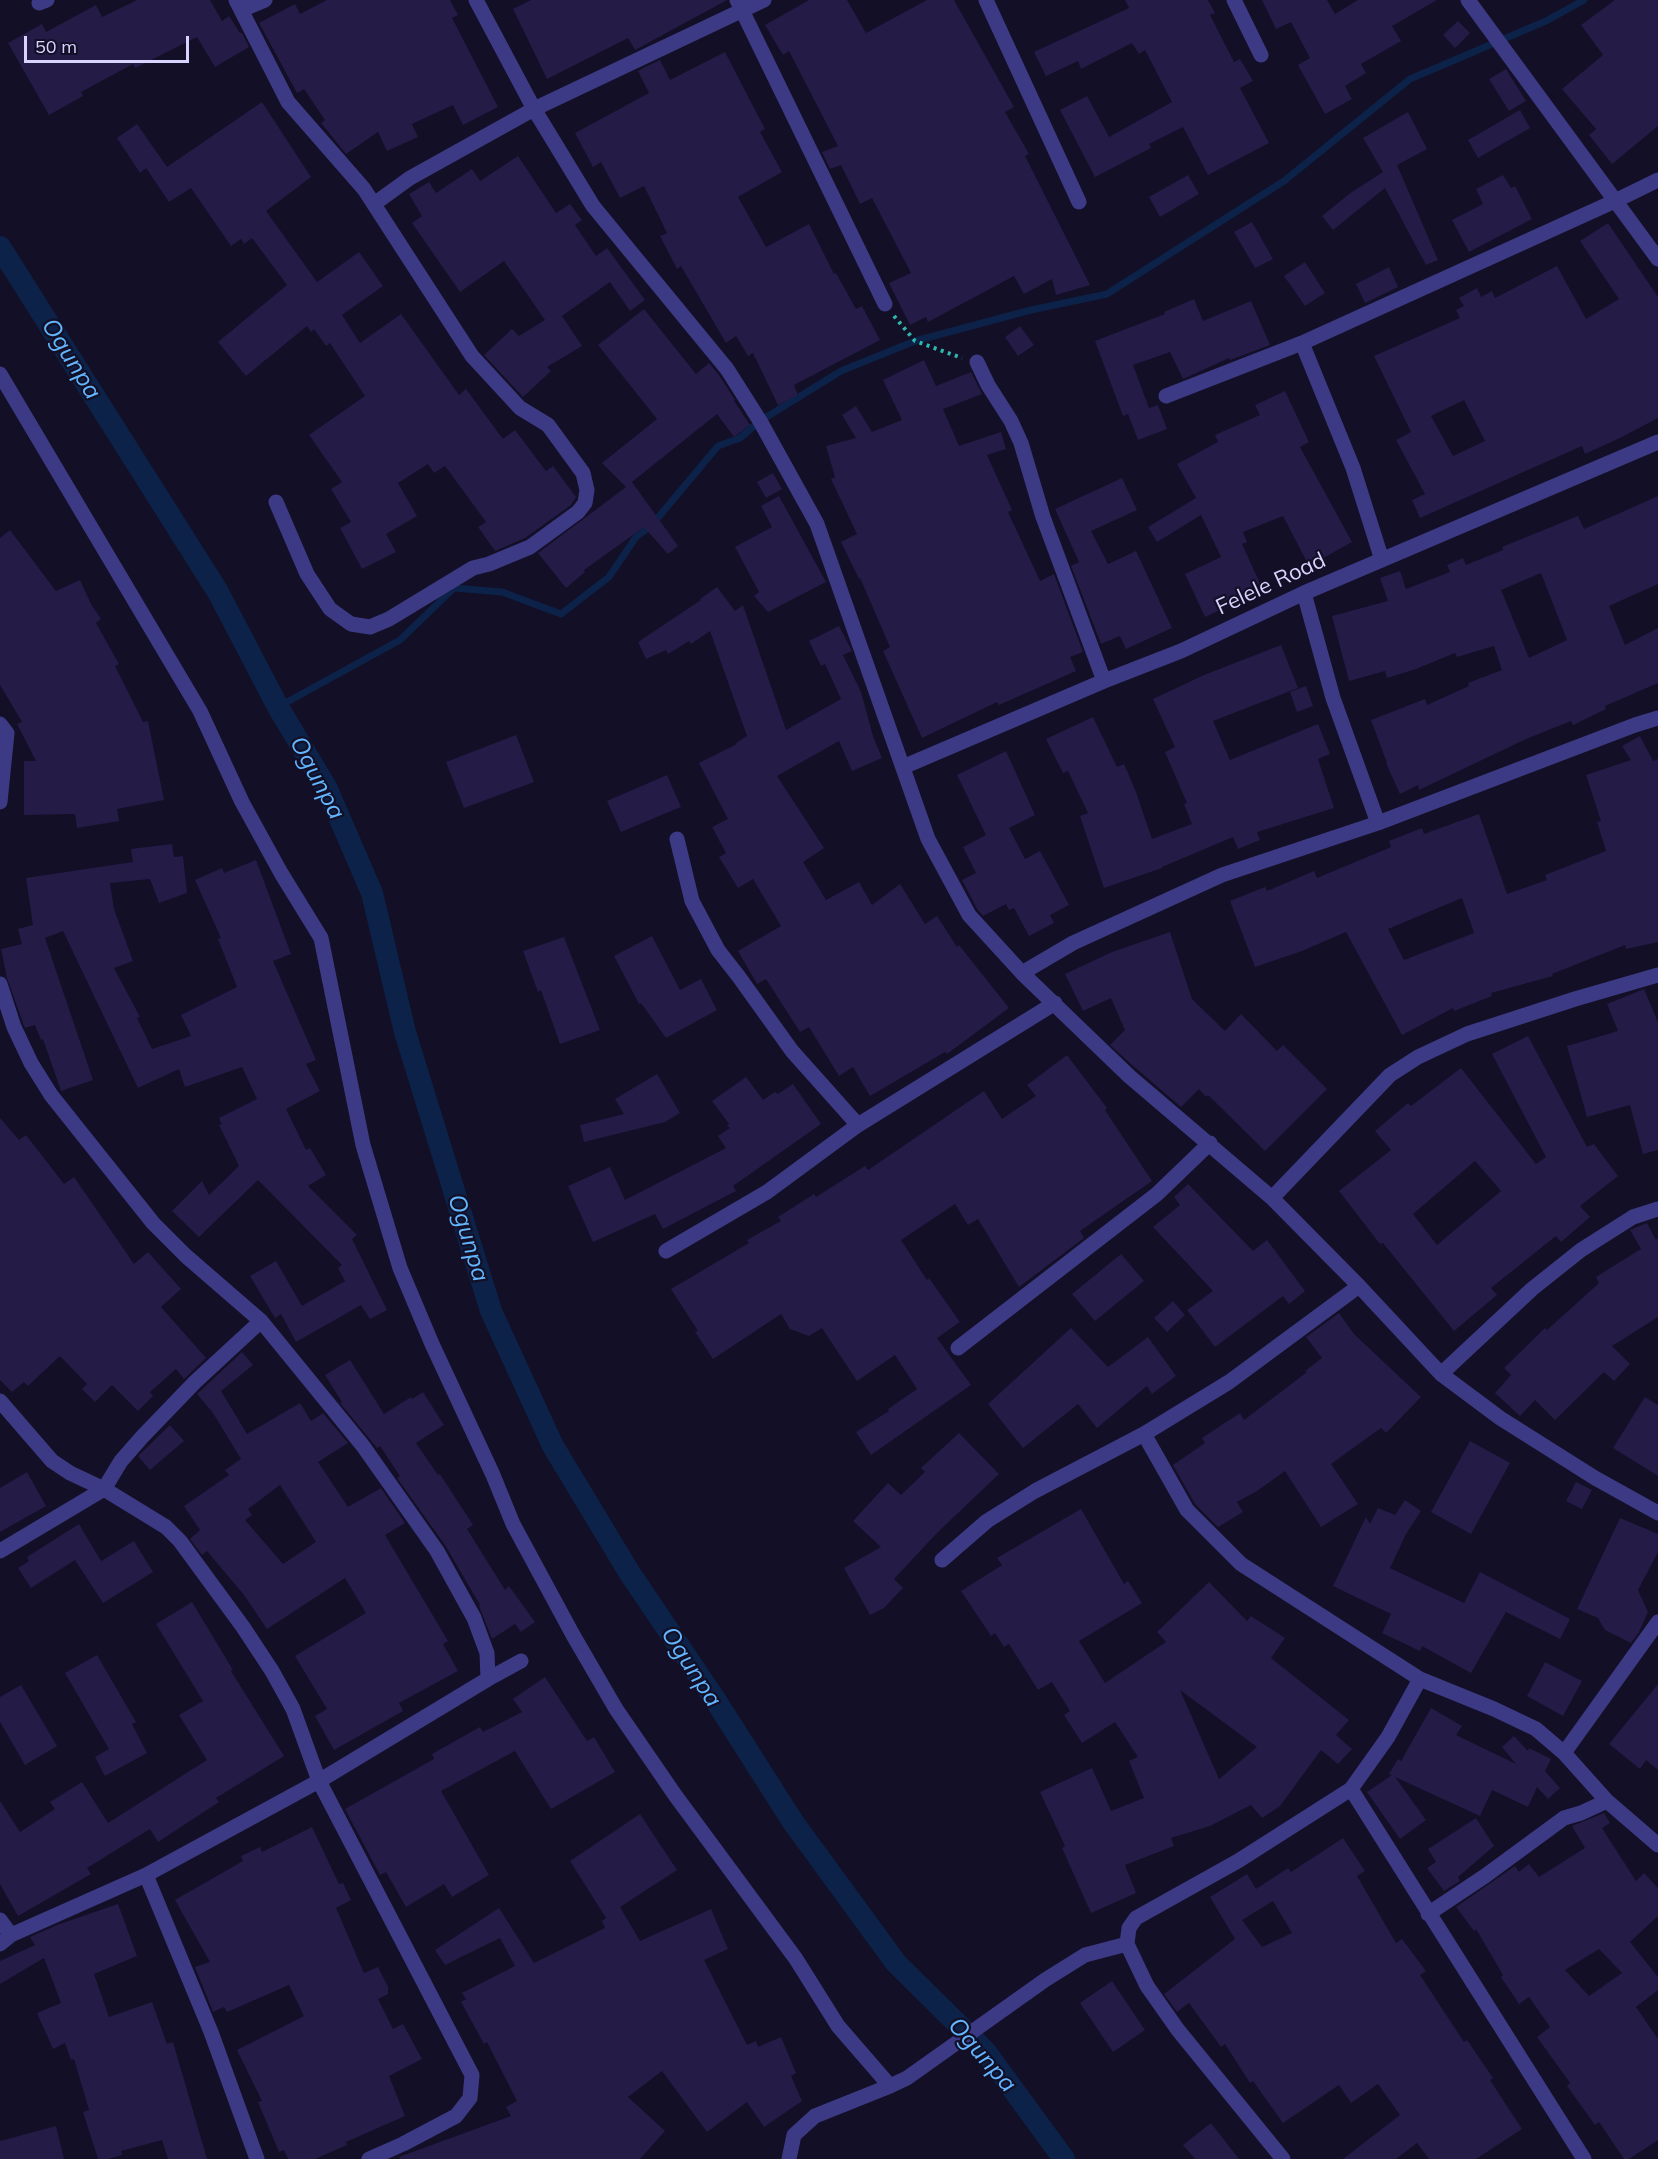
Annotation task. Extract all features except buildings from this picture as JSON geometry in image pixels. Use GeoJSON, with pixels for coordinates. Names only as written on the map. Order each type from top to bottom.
{"type":"FeatureCollection","features":[{"type":"Feature","properties":{"kind":"street"},"geometry":{"type":"LineString","coordinates":[[265,0],[239,5],[288,102],[364,189],[472,356],[520,408],[548,424],[583,473],[587,490],[585,503],[578,512],[530,548],[473,568],[389,619],[370,627],[351,624],[330,609],[307,574],[276,501]]}},
{"type":"Feature","properties":{"kind":"street"},"geometry":{"type":"LineString","coordinates":[[476,0],[534,110],[593,206],[727,369],[760,421],[817,524],[928,839],[969,915],[1022,973],[1129,1076],[1272,1198],[1442,1374],[1500,1418],[1594,1478],[1658,1513]]}},
{"type":"Feature","properties":{"kind":"street"},"geometry":{"type":"LineString","coordinates":[[374,204],[410,178],[534,110],[740,5],[765,0]]}},
{"type":"Feature","properties":{"kind":"street"},"geometry":{"type":"LineString","coordinates":[[986,0],[1079,202]]}},
{"type":"Feature","properties":{"kind":"street"},"geometry":{"type":"LineString","coordinates":[[1234,0],[1261,55]]}},
{"type":"Feature","properties":{"kind":"street"},"geometry":{"type":"LineString","coordinates":[[1468,0],[1658,259]]}},
{"type":"Feature","properties":{"kind":"street"},"geometry":{"type":"LineString","coordinates":[[740,5],[885,304]]}},
{"type":"Feature","properties":{"kind":"street"},"geometry":{"type":"LineString","coordinates":[[1166,396],[1302,343],[1658,180]]}},
{"type":"Feature","properties":{"kind":"street"},"geometry":{"type":"LineString","coordinates":[[1302,343],[1353,468],[1382,560]]}},
{"type":"Feature","properties":{"kind":"street"},"geometry":{"type":"LineString","coordinates":[[977,362],[1021,443],[1043,517],[1104,681]]}},
{"type":"Feature","properties":{"kind":"street"},"geometry":{"type":"LineString","coordinates":[[0,374],[200,711],[248,812],[281,873],[321,938],[363,1145],[400,1268],[432,1344],[493,1474],[513,1524],[616,1709],[675,1795],[795,1959],[838,2026],[890,2086]]}},
{"type":"Feature","properties":{"kind":"street","name":"Felele Road"},"geometry":{"type":"LineString","coordinates":[[903,767],[1104,681],[1181,651],[1304,593],[1658,442]]}},
{"type":"Feature","properties":{"kind":"street"},"geometry":{"type":"LineString","coordinates":[[1304,593],[1333,698],[1378,823]]}},
{"type":"Feature","properties":{"kind":"street"},"geometry":{"type":"LineString","coordinates":[[1022,973],[1072,943],[1222,875],[1378,823],[1658,718]]}},
{"type":"Feature","properties":{"kind":"street"},"geometry":{"type":"LineString","coordinates":[[0,724],[7,733],[0,802]]}},
{"type":"Feature","properties":{"kind":"street"},"geometry":{"type":"LineString","coordinates":[[677,839],[692,901],[718,950],[792,1051],[858,1125]]}},
{"type":"Feature","properties":{"kind":"street"},"geometry":{"type":"LineString","coordinates":[[1272,1198],[1390,1075],[1418,1057],[1467,1034],[1658,975]]}},
{"type":"Feature","properties":{"kind":"street"},"geometry":{"type":"LineString","coordinates":[[0,984],[14,1027],[51,1095],[153,1223],[186,1256],[261,1321],[363,1446],[437,1551],[474,1618],[487,1653],[488,1679]]}},
{"type":"Feature","properties":{"kind":"street"},"geometry":{"type":"LineString","coordinates":[[666,1251],[767,1192],[858,1125],[1055,1003]]}},
{"type":"Feature","properties":{"kind":"street"},"geometry":{"type":"LineString","coordinates":[[958,1348],[1156,1194],[1210,1143]]}},
{"type":"Feature","properties":{"kind":"street"},"geometry":{"type":"LineString","coordinates":[[1442,1374],[1532,1289],[1581,1250],[1633,1217],[1658,1209]]}},
{"type":"Feature","properties":{"kind":"street"},"geometry":{"type":"LineString","coordinates":[[942,1560],[987,1521],[1035,1491],[1144,1434],[1229,1382],[1359,1286]]}},
{"type":"Feature","properties":{"kind":"street"},"geometry":{"type":"LineString","coordinates":[[0,1551],[104,1489],[121,1461],[141,1437],[195,1382],[261,1321]]}},
{"type":"Feature","properties":{"kind":"street"},"geometry":{"type":"LineString","coordinates":[[0,1401],[52,1461],[70,1473],[104,1489],[166,1527],[180,1541],[272,1671],[293,1709],[319,1780],[472,2075],[470,2098],[456,2116],[369,2159]]}},
{"type":"Feature","properties":{"kind":"street"},"geometry":{"type":"LineString","coordinates":[[1144,1434],[1187,1510],[1241,1564],[1420,1679],[1494,1709],[1536,1730],[1564,1753],[1607,1801],[1658,1845]]}},
{"type":"Feature","properties":{"kind":"street"},"geometry":{"type":"LineString","coordinates":[[1564,1753],[1658,1622]]}},
{"type":"Feature","properties":{"kind":"street"},"geometry":{"type":"LineString","coordinates":[[0,1920],[6,1940],[146,1875],[319,1780],[521,1661]]}},
{"type":"Feature","properties":{"kind":"street"},"geometry":{"type":"LineString","coordinates":[[1283,2159],[1178,2030],[1147,1986],[1127,1944],[1129,1928],[1136,1918],[1238,1861],[1351,1789],[1388,1737],[1420,1679]]}},
{"type":"Feature","properties":{"kind":"street"},"geometry":{"type":"LineString","coordinates":[[1351,1789],[1584,2159]]}},
{"type":"Feature","properties":{"kind":"street"},"geometry":{"type":"LineString","coordinates":[[1428,1914],[1485,1876],[1564,1818],[1607,1801]]}},
{"type":"Feature","properties":{"kind":"street"},"geometry":{"type":"LineString","coordinates":[[146,1875],[211,2032],[257,2159]]}},
{"type":"Feature","properties":{"kind":"street"},"geometry":{"type":"LineString","coordinates":[[789,2159],[794,2135],[815,2116],[907,2078],[1085,1954],[1127,1944]]}},
{"type":"Feature","properties":{"kind":"path"},"geometry":{"type":"LineString","coordinates":[[885,304],[915,342],[977,362]]}},
{"type":"Feature","properties":{"kind":"waterway"},"geometry":{"type":"LineString","coordinates":[[278,707],[400,640],[454,588],[502,592],[561,614],[609,577],[636,537],[651,526],[718,446],[740,438],[760,421],[841,371],[915,341],[1031,310],[1107,294],[1284,181],[1410,79],[1546,21],[1584,0]]}},
{"type":"Feature","properties":{"kind":"waterway","name":"Ogunpa"},"geometry":{"type":"LineString","coordinates":[[0,247],[218,592],[278,707],[327,789],[372,893],[405,1032],[491,1311],[553,1446],[629,1572],[716,1701],[793,1822],[896,1963],[985,2051],[1064,2159]]}}]}
